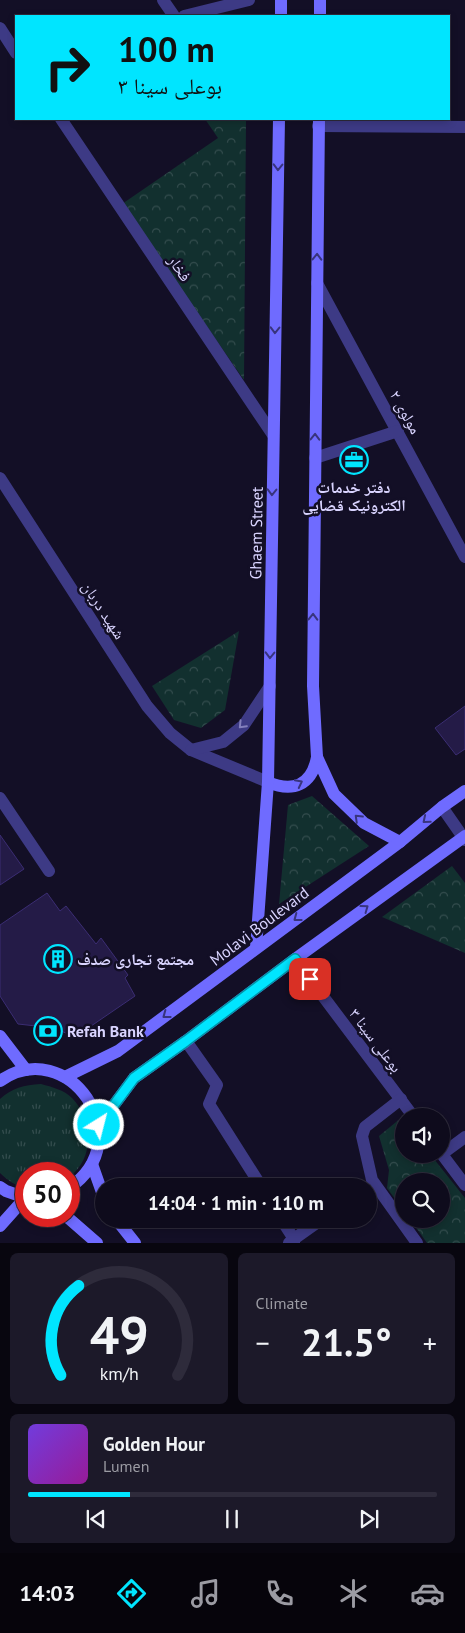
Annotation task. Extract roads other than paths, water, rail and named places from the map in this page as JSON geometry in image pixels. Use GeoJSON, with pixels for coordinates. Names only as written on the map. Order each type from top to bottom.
{"type":"FeatureCollection","features":[{"type":"Feature","properties":{"kind":"main road"},"geometry":{"type":"LineString","coordinates":[[280,15],[281,0]]}},
{"type":"Feature","properties":{"kind":"main road"},"geometry":{"type":"LineString","coordinates":[[320,0],[320,15]]}},
{"type":"Feature","properties":{"kind":"main road","name":"Ghaem Street"},"geometry":{"type":"LineString","coordinates":[[256,948],[268,782],[279,120]]}},
{"type":"Feature","properties":{"kind":"main road"},"geometry":{"type":"LineString","coordinates":[[268,782],[278,786],[289,787],[300,784],[309,778],[315,768],[317,757],[313,686],[318,122]]}},
{"type":"Feature","properties":{"kind":"main road"},"geometry":{"type":"LineString","coordinates":[[317,757],[334,794],[364,823],[400,842]]}},
{"type":"Feature","properties":{"kind":"main road","name":"Molavi Boulevard"},"geometry":{"type":"LineString","coordinates":[[65,1077],[118,1050],[400,842],[442,807],[465,791]]}},
{"type":"Feature","properties":{"kind":"main road"},"geometry":{"type":"LineString","coordinates":[[99,1125],[134,1078],[295,959],[464,838]]}},
{"type":"Feature","properties":{"kind":"main road"},"geometry":{"type":"LineString","coordinates":[[0,1036],[26,1070]]}},
{"type":"Feature","properties":{"kind":"main road"},"geometry":{"type":"LineString","coordinates":[[0,1081],[7,1076],[26,1070],[46,1070],[65,1077],[81,1089],[93,1106],[99,1125],[99,1145],[92,1164],[80,1180]]}},
{"type":"Feature","properties":{"kind":"main road"},"geometry":{"type":"LineString","coordinates":[[92,1164],[97,1178]]}},
{"type":"Feature","properties":{"kind":"main road"},"geometry":{"type":"LineString","coordinates":[[0,1187],[15,1194]]}},
{"type":"Feature","properties":{"kind":"main road"},"geometry":{"type":"LineString","coordinates":[[0,1226],[15,1209]]}},
{"type":"Feature","properties":{"kind":"main road"},"geometry":{"type":"LineString","coordinates":[[79,1227],[97,1243]]}},
{"type":"Feature","properties":{"kind":"main road"},"geometry":{"type":"LineString","coordinates":[[123,1228],[135,1243]]}},
{"type":"Feature","properties":{"kind":"street"},"geometry":{"type":"LineString","coordinates":[[163,0],[173,15]]}},
{"type":"Feature","properties":{"kind":"street"},"geometry":{"type":"LineString","coordinates":[[188,15],[249,0]]}},
{"type":"Feature","properties":{"kind":"street"},"geometry":{"type":"LineString","coordinates":[[0,28],[15,51]]}},
{"type":"Feature","properties":{"kind":"street","name":"فخار"},"geometry":{"type":"LineString","coordinates":[[62,120],[273,435]]}},
{"type":"Feature","properties":{"kind":"street"},"geometry":{"type":"LineString","coordinates":[[318,122],[465,127]]}},
{"type":"Feature","properties":{"kind":"street","name":"مولوی ۲"},"geometry":{"type":"LineString","coordinates":[[317,283],[465,557]]}},
{"type":"Feature","properties":{"kind":"street"},"geometry":{"type":"LineString","coordinates":[[315,458],[398,431]]}},
{"type":"Feature","properties":{"kind":"street","name":"شهید دربان"},"geometry":{"type":"LineString","coordinates":[[0,478],[147,706],[170,733],[191,750],[268,782]]}},
{"type":"Feature","properties":{"kind":"street"},"geometry":{"type":"LineString","coordinates":[[191,750],[223,742],[244,725],[270,686]]}},
{"type":"Feature","properties":{"kind":"street"},"geometry":{"type":"LineString","coordinates":[[2,805],[49,871]]}},
{"type":"Feature","properties":{"kind":"street"},"geometry":{"type":"LineString","coordinates":[[442,807],[464,838]]}},
{"type":"Feature","properties":{"kind":"street","name":"بوعلی سینا ۳"},"geometry":{"type":"LineString","coordinates":[[295,959],[408,1108]]}},
{"type":"Feature","properties":{"kind":"street"},"geometry":{"type":"LineString","coordinates":[[186,1041],[217,1085],[209,1104],[256,1178]]}},
{"type":"Feature","properties":{"kind":"street"},"geometry":{"type":"LineString","coordinates":[[368,1178],[362,1136],[365,1127],[401,1099]]}},
{"type":"Feature","properties":{"kind":"street"},"geometry":{"type":"LineString","coordinates":[[450,1148],[465,1137]]}},
{"type":"Feature","properties":{"kind":"street"},"geometry":{"type":"LineString","coordinates":[[448,1163],[465,1185]]}},
{"type":"Feature","properties":{"kind":"street"},"geometry":{"type":"LineString","coordinates":[[377,1193],[417,1243]]}},
{"type":"Feature","properties":{"kind":"street"},"geometry":{"type":"LineString","coordinates":[[285,1228],[292,1242],[310,1228]]}},
{"type":"Feature","properties":{"kind":"place","name":"دفتر خدمات الکترونیک قضایی"},"geometry":{"type":"Point","coordinates":[354,460]}},
{"type":"Feature","properties":{"kind":"place","name":"مجتمع تجاری صدف"},"geometry":{"type":"Point","coordinates":[58,959]}},
{"type":"Feature","properties":{"kind":"place","name":"Refah Bank"},"geometry":{"type":"Point","coordinates":[48,1031]}}]}
